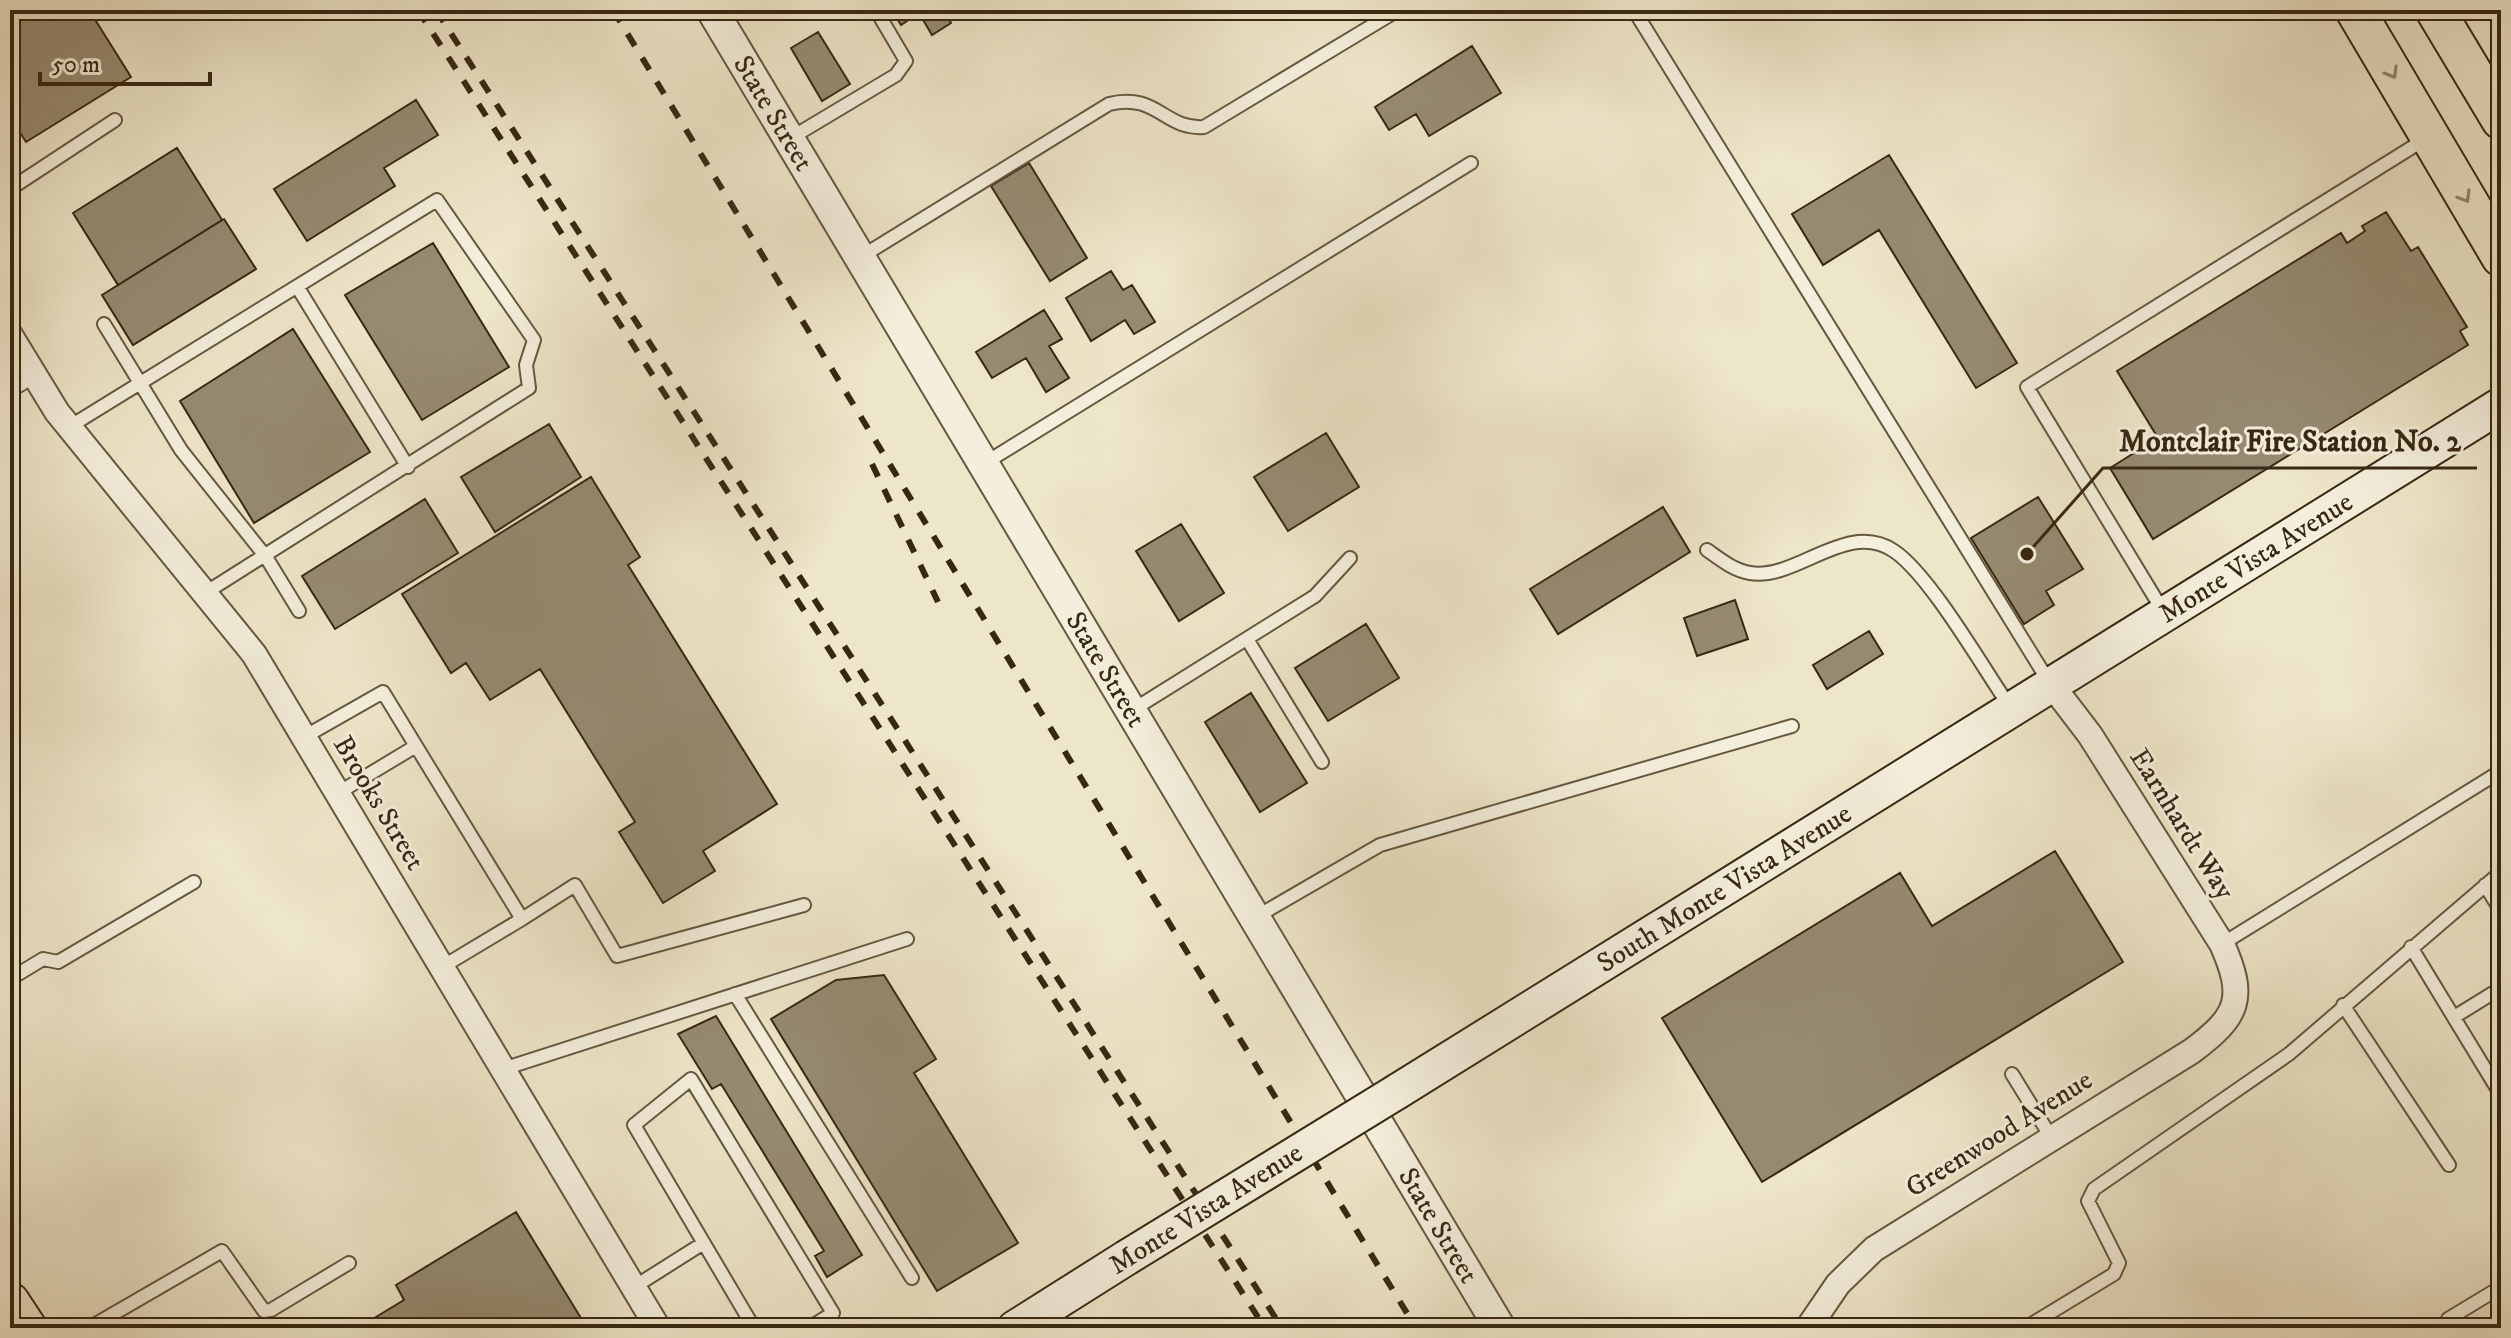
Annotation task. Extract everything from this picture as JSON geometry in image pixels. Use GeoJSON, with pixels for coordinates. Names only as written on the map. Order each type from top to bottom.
{"type":"FeatureCollection","features":[{"type":"Feature","properties":{"kind":"main road"},"geometry":{"type":"LineString","coordinates":[[2355,10],[2501,257]]}},
{"type":"Feature","properties":{"kind":"main road"},"geometry":{"type":"LineString","coordinates":[[2435,10],[2501,120]]}},
{"type":"Feature","properties":{"kind":"main road","name":"Monte Vista Avenue"},"geometry":{"type":"LineString","coordinates":[[2051,684],[2501,405]]}},
{"type":"Feature","properties":{"kind":"main road","name":"South Monte Vista Avenue"},"geometry":{"type":"LineString","coordinates":[[1398,1091],[2051,684]]}},
{"type":"Feature","properties":{"kind":"main road","name":"Monte Vista Avenue"},"geometry":{"type":"LineString","coordinates":[[1015,1328],[1398,1091]]}},
{"type":"Feature","properties":{"kind":"main road"},"geometry":{"type":"LineString","coordinates":[[10,1302],[27,1328]]}},
{"type":"Feature","properties":{"kind":"street","name":"State Street"},"geometry":{"type":"LineString","coordinates":[[712,10],[1500,1328]]}},
{"type":"Feature","properties":{"kind":"street","name":"Brooks Street"},"geometry":{"type":"LineString","coordinates":[[10,335],[69,427],[254,654],[658,1328]]}},
{"type":"Feature","properties":{"kind":"street","name":"Earnhardt Way"},"geometry":{"type":"LineString","coordinates":[[2051,684],[2090,735],[2222,944],[2236,974],[2236,1006]]}},
{"type":"Feature","properties":{"kind":"street","name":"Greenwood Avenue"},"geometry":{"type":"LineString","coordinates":[[1808,1328],[1838,1284],[1874,1249],[2192,1051],[2220,1030],[2236,1006]]}},
{"type":"Feature","properties":{"kind":"lane"},"geometry":{"type":"LineString","coordinates":[[789,139],[896,75],[906,61],[876,10]]}},
{"type":"Feature","properties":{"kind":"lane"},"geometry":{"type":"LineString","coordinates":[[859,258],[1109,104],[1128,99],[1145,103],[1188,129],[1204,127],[1398,10]]}},
{"type":"Feature","properties":{"kind":"lane"},"geometry":{"type":"LineString","coordinates":[[1634,10],[2051,684]]}},
{"type":"Feature","properties":{"kind":"lane"},"geometry":{"type":"LineString","coordinates":[[10,189],[115,120]]}},
{"type":"Feature","properties":{"kind":"lane"},"geometry":{"type":"LineString","coordinates":[[2165,614],[2027,387],[2429,137]]}},
{"type":"Feature","properties":{"kind":"lane"},"geometry":{"type":"LineString","coordinates":[[982,464],[1471,163]]}},
{"type":"Feature","properties":{"kind":"lane"},"geometry":{"type":"LineString","coordinates":[[69,427],[437,200],[534,340],[526,365],[529,388],[205,593]]}},
{"type":"Feature","properties":{"kind":"lane"},"geometry":{"type":"LineString","coordinates":[[298,288],[408,467]]}},
{"type":"Feature","properties":{"kind":"lane"},"geometry":{"type":"LineString","coordinates":[[104,324],[181,450],[266,557],[299,611]]}},
{"type":"Feature","properties":{"kind":"lane"},"geometry":{"type":"LineString","coordinates":[[10,391],[35,376]]}},
{"type":"Feature","properties":{"kind":"lane"},"geometry":{"type":"LineString","coordinates":[[1707,550],[1726,564],[1749,573],[1764,573],[1845,545],[1871,540],[1894,550],[1916,570],[2012,710]]}},
{"type":"Feature","properties":{"kind":"lane"},"geometry":{"type":"LineString","coordinates":[[1129,712],[1315,596],[1350,558]]}},
{"type":"Feature","properties":{"kind":"lane"},"geometry":{"type":"LineString","coordinates":[[1247,639],[1322,762]]}},
{"type":"Feature","properties":{"kind":"lane"},"geometry":{"type":"LineString","coordinates":[[304,737],[383,692],[522,919]]}},
{"type":"Feature","properties":{"kind":"lane"},"geometry":{"type":"LineString","coordinates":[[1253,919],[1380,845],[1792,726]]}},
{"type":"Feature","properties":{"kind":"lane"},"geometry":{"type":"LineString","coordinates":[[338,793],[416,746]]}},
{"type":"Feature","properties":{"kind":"lane"},"geometry":{"type":"LineString","coordinates":[[2222,944],[2501,771]]}},
{"type":"Feature","properties":{"kind":"lane"},"geometry":{"type":"LineString","coordinates":[[2025,1328],[2114,1274],[2119,1263],[2088,1201],[2094,1189],[2289,1054],[2501,872]]}},
{"type":"Feature","properties":{"kind":"lane"},"geometry":{"type":"LineString","coordinates":[[10,979],[43,959],[58,962],[194,882]]}},
{"type":"Feature","properties":{"kind":"lane"},"geometry":{"type":"LineString","coordinates":[[442,967],[575,885],[617,956],[804,905]]}},
{"type":"Feature","properties":{"kind":"lane"},"geometry":{"type":"LineString","coordinates":[[2485,885],[2501,911]]}},
{"type":"Feature","properties":{"kind":"lane"},"geometry":{"type":"LineString","coordinates":[[503,1069],[907,939]]}},
{"type":"Feature","properties":{"kind":"lane"},"geometry":{"type":"LineString","coordinates":[[2411,947],[2501,1095]]}},
{"type":"Feature","properties":{"kind":"lane"},"geometry":{"type":"LineString","coordinates":[[2454,1017],[2501,988]]}},
{"type":"Feature","properties":{"kind":"lane"},"geometry":{"type":"LineString","coordinates":[[735,994],[912,1278]]}},
{"type":"Feature","properties":{"kind":"lane"},"geometry":{"type":"LineString","coordinates":[[2343,1005],[2449,1165]]}},
{"type":"Feature","properties":{"kind":"lane"},"geometry":{"type":"LineString","coordinates":[[2012,1074],[2051,1137]]}},
{"type":"Feature","properties":{"kind":"lane"},"geometry":{"type":"LineString","coordinates":[[754,1328],[634,1125],[691,1079],[833,1313],[809,1328]]}},
{"type":"Feature","properties":{"kind":"lane"},"geometry":{"type":"LineString","coordinates":[[634,1287],[702,1244]]}},
{"type":"Feature","properties":{"kind":"lane"},"geometry":{"type":"LineString","coordinates":[[89,1328],[222,1251],[264,1311],[271,1310],[349,1263]]}},
{"type":"Feature","properties":{"kind":"lane"},"geometry":{"type":"LineString","coordinates":[[2454,1328],[2448,1319],[2501,1287]]}},
{"type":"Feature","properties":{"kind":"building"},"geometry":{"type":"Polygon","coordinates":[[[10,10],[89,10],[131,77],[26,142],[10,117],[10,10]]]}},
{"type":"Feature","properties":{"kind":"building"},"geometry":{"type":"Polygon","coordinates":[[[892,10],[943,10],[951,23],[932,35],[919,13],[901,25],[892,10]]]}},
{"type":"Feature","properties":{"kind":"building"},"geometry":{"type":"Polygon","coordinates":[[[818,32],[850,84],[822,101],[791,48],[818,32]]]}},
{"type":"Feature","properties":{"kind":"building"},"geometry":{"type":"Polygon","coordinates":[[[1472,46],[1501,93],[1429,136],[1416,114],[1389,130],[1375,107],[1472,46]]]}},
{"type":"Feature","properties":{"kind":"building"},"geometry":{"type":"Polygon","coordinates":[[[416,100],[438,135],[384,168],[395,186],[307,241],[274,189],[416,100]]]}},
{"type":"Feature","properties":{"kind":"building"},"geometry":{"type":"Polygon","coordinates":[[[177,148],[222,220],[118,285],[73,213],[177,148]]]}},
{"type":"Feature","properties":{"kind":"building"},"geometry":{"type":"Polygon","coordinates":[[[1889,155],[2017,363],[1976,388],[1879,230],[1823,265],[1792,214],[1889,155]]]}},
{"type":"Feature","properties":{"kind":"building"},"geometry":{"type":"Polygon","coordinates":[[[1029,163],[1087,258],[1050,281],[991,186],[1029,163]]]}},
{"type":"Feature","properties":{"kind":"building"},"geometry":{"type":"Polygon","coordinates":[[[2386,212],[2411,251],[2418,247],[2467,327],[2460,331],[2468,345],[2153,539],[2110,468],[2158,438],[2117,371],[2341,233],[2347,243],[2365,231],[2362,226],[2386,212]]]}},
{"type":"Feature","properties":{"kind":"building"},"geometry":{"type":"Polygon","coordinates":[[[224,219],[256,269],[133,345],[102,295],[224,219]]]}},
{"type":"Feature","properties":{"kind":"building"},"geometry":{"type":"Polygon","coordinates":[[[433,243],[509,367],[422,420],[345,295],[433,243]]]}},
{"type":"Feature","properties":{"kind":"building"},"geometry":{"type":"Polygon","coordinates":[[[1111,271],[1123,290],[1132,285],[1155,322],[1134,334],[1125,320],[1091,341],[1066,298],[1111,271]]]}},
{"type":"Feature","properties":{"kind":"building"},"geometry":{"type":"Polygon","coordinates":[[[1044,310],[1062,339],[1049,346],[1069,378],[1046,392],[1026,358],[992,378],[976,352],[1044,310]]]}},
{"type":"Feature","properties":{"kind":"building"},"geometry":{"type":"Polygon","coordinates":[[[293,329],[370,452],[254,523],[180,401],[293,329]]]}},
{"type":"Feature","properties":{"kind":"building"},"geometry":{"type":"Polygon","coordinates":[[[549,424],[581,477],[495,532],[461,477],[549,424]]]}},
{"type":"Feature","properties":{"kind":"building"},"geometry":{"type":"Polygon","coordinates":[[[1326,433],[1359,487],[1288,531],[1254,477],[1326,433]]]}},
{"type":"Feature","properties":{"kind":"building"},"geometry":{"type":"Polygon","coordinates":[[[591,477],[640,557],[628,565],[777,804],[703,851],[715,871],[663,903],[619,832],[635,822],[540,669],[490,700],[466,663],[451,673],[402,594],[591,477]]]}},
{"type":"Feature","properties":{"kind":"building"},"geometry":{"type":"Polygon","coordinates":[[[2038,497],[2083,569],[2046,591],[2054,605],[2024,624],[1971,538],[2038,497]]]}},
{"type":"Feature","properties":{"kind":"building"},"geometry":{"type":"Polygon","coordinates":[[[425,499],[458,553],[335,629],[302,576],[425,499]]]}},
{"type":"Feature","properties":{"kind":"building"},"geometry":{"type":"Polygon","coordinates":[[[1663,507],[1690,552],[1558,634],[1530,589],[1663,507]]]}},
{"type":"Feature","properties":{"kind":"building"},"geometry":{"type":"Polygon","coordinates":[[[1181,524],[1224,593],[1179,621],[1136,551],[1181,524]]]}},
{"type":"Feature","properties":{"kind":"building"},"geometry":{"type":"Polygon","coordinates":[[[1735,600],[1748,639],[1697,656],[1684,618],[1735,600]]]}},
{"type":"Feature","properties":{"kind":"building"},"geometry":{"type":"Polygon","coordinates":[[[1366,624],[1399,678],[1328,721],[1295,668],[1366,624]]]}},
{"type":"Feature","properties":{"kind":"building"},"geometry":{"type":"Polygon","coordinates":[[[1869,631],[1883,654],[1827,689],[1813,665],[1869,631]]]}},
{"type":"Feature","properties":{"kind":"building"},"geometry":{"type":"Polygon","coordinates":[[[1251,693],[1307,783],[1260,812],[1205,722],[1251,693]]]}},
{"type":"Feature","properties":{"kind":"building"},"geometry":{"type":"Polygon","coordinates":[[[2055,851],[2123,962],[1762,1182],[1662,1018],[1900,873],[1932,926],[2055,851]]]}},
{"type":"Feature","properties":{"kind":"building"},"geometry":{"type":"Polygon","coordinates":[[[884,975],[936,1059],[914,1073],[1018,1243],[937,1291],[771,1019],[836,980],[884,975]]]}},
{"type":"Feature","properties":{"kind":"building"},"geometry":{"type":"Polygon","coordinates":[[[716,1016],[862,1255],[827,1277],[815,1256],[824,1251],[721,1084],[712,1089],[678,1034],[716,1016]]]}},
{"type":"Feature","properties":{"kind":"building"},"geometry":{"type":"Polygon","coordinates":[[[516,1212],[587,1328],[358,1328],[404,1300],[396,1285],[516,1212]]]}},
{"type":"Feature","properties":{"kind":"railway"},"geometry":{"type":"LineString","coordinates":[[418,10],[1265,1328]]}},
{"type":"Feature","properties":{"kind":"railway"},"geometry":{"type":"LineString","coordinates":[[436,10],[1282,1328]]}},
{"type":"Feature","properties":{"kind":"railway"},"geometry":{"type":"LineString","coordinates":[[613,10],[1416,1328]]}},
{"type":"Feature","properties":{"kind":"railway"},"geometry":{"type":"LineString","coordinates":[[872,464],[938,602]]}},
{"type":"Feature","properties":{"kind":"place","name":"Montclair Fire Station No. 2"},"geometry":{"type":"Point","coordinates":[2027,554]}}]}
